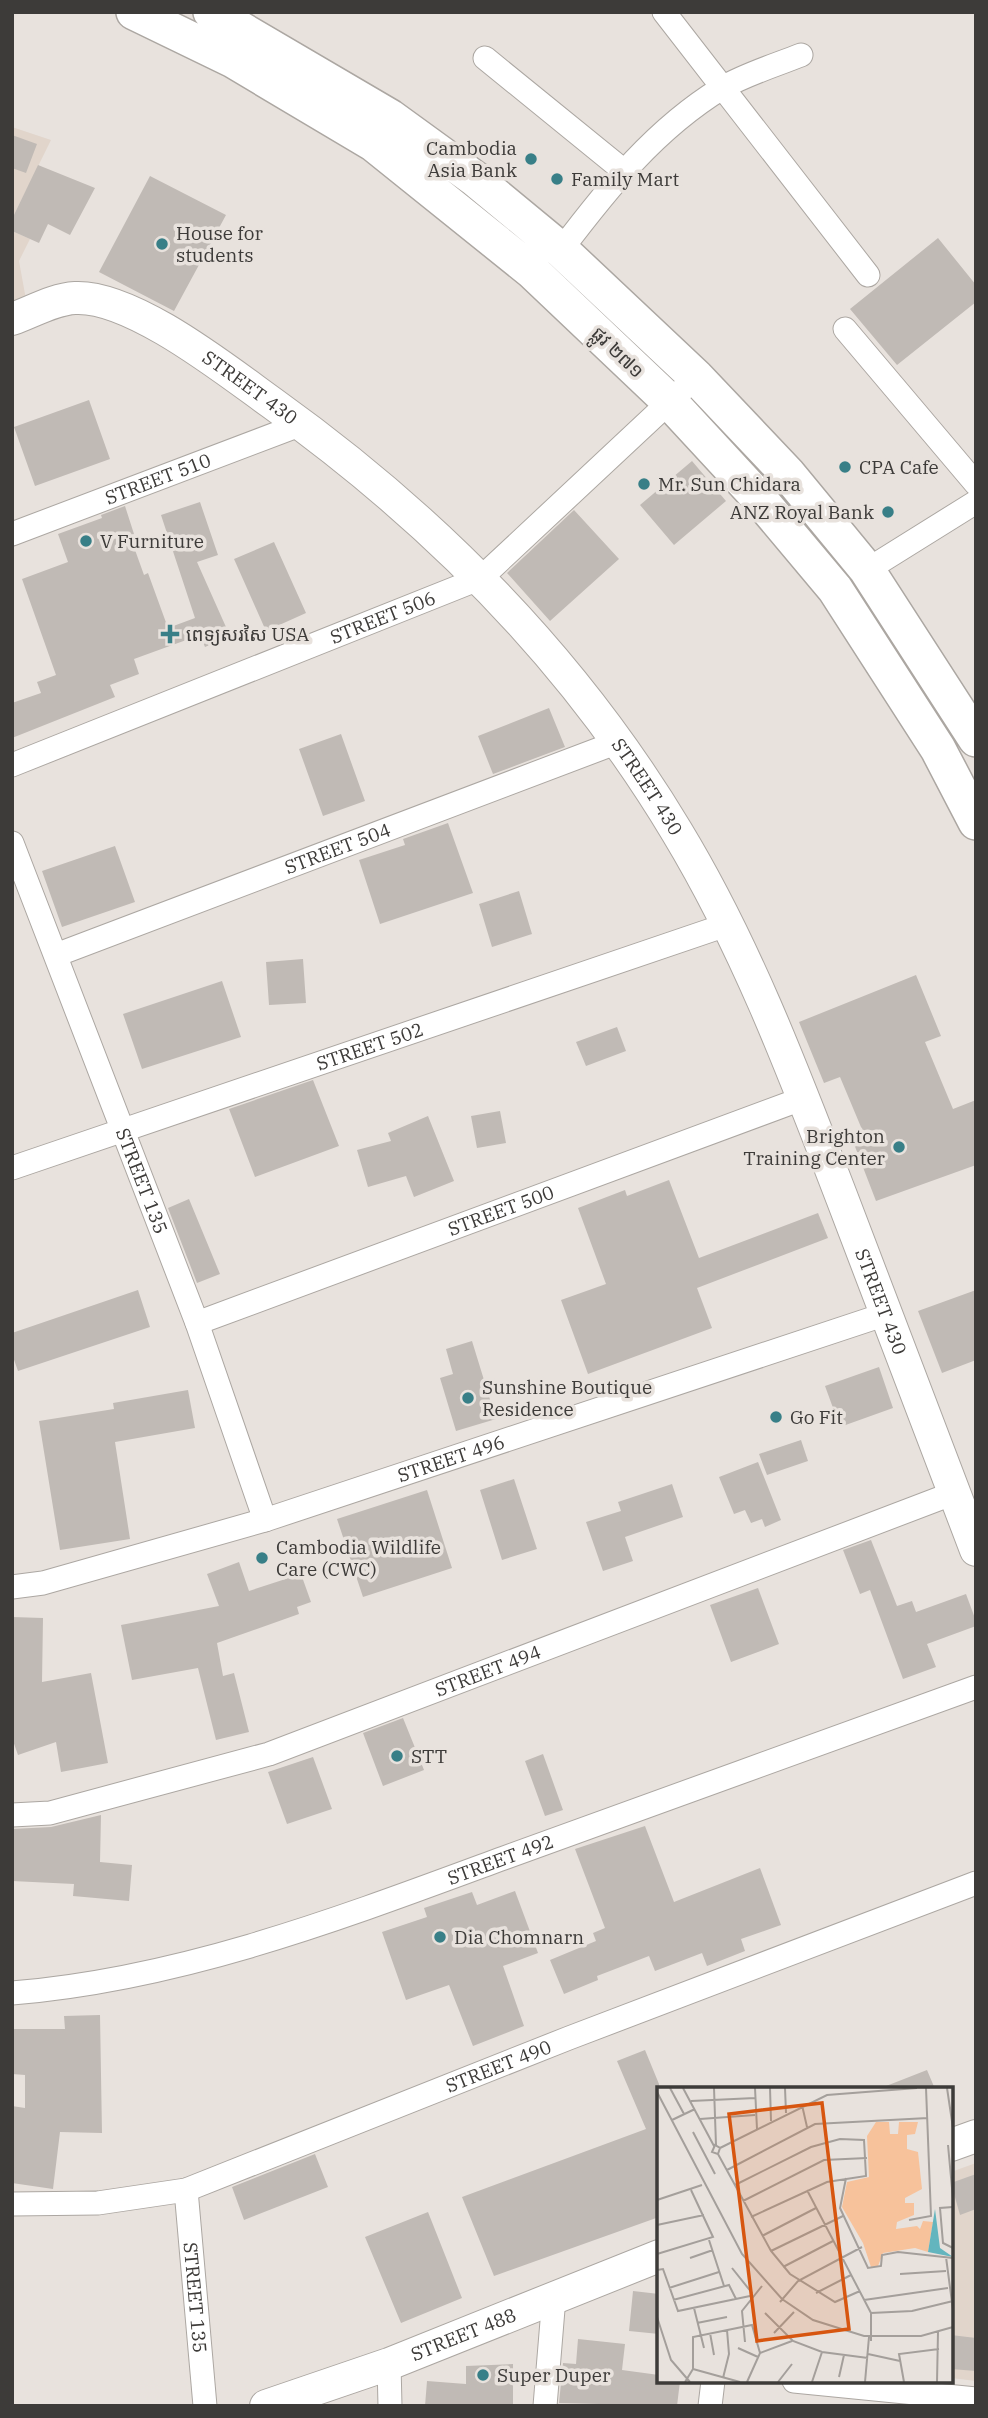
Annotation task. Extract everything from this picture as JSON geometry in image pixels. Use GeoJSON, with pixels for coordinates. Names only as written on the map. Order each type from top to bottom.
{"type":"FeatureCollection","features":[{"type":"Feature","properties":{"kind":"main road","name":"ផ្លូវ ២៧១"},"geometry":{"type":"LineString","coordinates":[[134,12],[233,60],[374,144],[532,271],[670,402],[757,496],[835,589],[939,749],[976,822]]}},
{"type":"Feature","properties":{"kind":"main road","name":"ផ្លូវ ២៧១"},"geometry":{"type":"LineString","coordinates":[[211,12],[390,117],[474,178],[561,250],[696,377],[788,474],[867,570],[976,739]]}},
{"type":"Feature","properties":{"kind":"street"},"geometry":{"type":"LineString","coordinates":[[664,12],[868,275]]}},
{"type":"Feature","properties":{"kind":"street"},"geometry":{"type":"LineString","coordinates":[[561,250],[624,171],[669,126],[724,87],[802,55]]}},
{"type":"Feature","properties":{"kind":"street"},"geometry":{"type":"LineString","coordinates":[[485,58],[624,171]]}},
{"type":"Feature","properties":{"kind":"street","name":"STREET 430"},"geometry":{"type":"LineString","coordinates":[[12,319],[66,299],[88,299],[115,304],[197,349],[302,424],[394,497],[481,578],[553,656],[618,742],[677,831],[729,924],[804,1098],[976,1550]]}},
{"type":"Feature","properties":{"kind":"street"},"geometry":{"type":"LineString","coordinates":[[845,329],[976,484]]}},
{"type":"Feature","properties":{"kind":"street","name":"STREET 506"},"geometry":{"type":"LineString","coordinates":[[12,765],[481,578],[696,377]]}},
{"type":"Feature","properties":{"kind":"street","name":"STREET 510"},"geometry":{"type":"LineString","coordinates":[[12,534],[302,424]]}},
{"type":"Feature","properties":{"kind":"street"},"geometry":{"type":"LineString","coordinates":[[867,570],[976,502]]}},
{"type":"Feature","properties":{"kind":"street","name":"STREET 504"},"geometry":{"type":"LineString","coordinates":[[56,956],[618,742]]}},
{"type":"Feature","properties":{"kind":"street","name":"STREET 135"},"geometry":{"type":"LineString","coordinates":[[12,843],[197,1323],[265,1520]]}},
{"type":"Feature","properties":{"kind":"street","name":"STREET 502"},"geometry":{"type":"LineString","coordinates":[[12,1168],[123,1128],[729,924]]}},
{"type":"Feature","properties":{"kind":"street","name":"STREET 500"},"geometry":{"type":"LineString","coordinates":[[197,1323],[804,1098]]}},
{"type":"Feature","properties":{"kind":"street","name":"STREET 496"},"geometry":{"type":"LineString","coordinates":[[12,1587],[43,1583],[265,1520],[886,1314]]}},
{"type":"Feature","properties":{"kind":"street","name":"STREET 494"},"geometry":{"type":"LineString","coordinates":[[12,1815],[50,1813],[269,1754],[954,1493]]}},
{"type":"Feature","properties":{"kind":"street","name":"STREET 492"},"geometry":{"type":"LineString","coordinates":[[12,1993],[70,1989],[165,1970],[327,1923],[976,1687]]}},
{"type":"Feature","properties":{"kind":"street","name":"STREET 490"},"geometry":{"type":"LineString","coordinates":[[12,2204],[98,2203],[186,2190],[569,2038],[976,1883]]}},
{"type":"Feature","properties":{"kind":"street"},"geometry":{"type":"LineString","coordinates":[[953,2145],[976,2136]]}},
{"type":"Feature","properties":{"kind":"street","name":"STREET 135"},"geometry":{"type":"LineString","coordinates":[[186,2190],[205,2406]]}},
{"type":"Feature","properties":{"kind":"street","name":"STREET 488"},"geometry":{"type":"LineString","coordinates":[[266,2406],[389,2364],[657,2257]]}},
{"type":"Feature","properties":{"kind":"street"},"geometry":{"type":"LineString","coordinates":[[545,2406],[554,2297]]}},
{"type":"Feature","properties":{"kind":"street"},"geometry":{"type":"LineString","coordinates":[[389,2364],[390,2406]]}},
{"type":"Feature","properties":{"kind":"street"},"geometry":{"type":"LineString","coordinates":[[710,2406],[713,2383]]}},
{"type":"Feature","properties":{"kind":"street"},"geometry":{"type":"LineString","coordinates":[[814,2383],[976,2399]]}},
{"type":"Feature","properties":{"kind":"shaded area"},"geometry":{"type":"Polygon","coordinates":[[[12,127],[51,140],[12,219],[12,127]]]}},
{"type":"Feature","properties":{"kind":"shaded area"},"geometry":{"type":"Polygon","coordinates":[[[12,231],[30,239],[19,261],[27,305],[12,310],[12,231]]]}},
{"type":"Feature","properties":{"kind":"shaded area"},"geometry":{"type":"Polygon","coordinates":[[[976,2163],[976,2381],[953,2378],[953,2171],[976,2163]]]}},
{"type":"Feature","properties":{"kind":"building"},"geometry":{"type":"Polygon","coordinates":[[[12,135],[37,144],[26,173],[12,168],[12,135]]]}},
{"type":"Feature","properties":{"kind":"building"},"geometry":{"type":"Polygon","coordinates":[[[38,165],[95,188],[70,235],[48,224],[39,243],[12,231],[12,219],[38,165]]]}},
{"type":"Feature","properties":{"kind":"building","name":"House for students"},"geometry":{"type":"Polygon","coordinates":[[[150,176],[226,215],[174,311],[99,272],[150,176]]]}},
{"type":"Feature","properties":{"kind":"building"},"geometry":{"type":"Polygon","coordinates":[[[938,238],[976,285],[976,302],[897,365],[850,309],[938,238]]]}},
{"type":"Feature","properties":{"kind":"building"},"geometry":{"type":"Polygon","coordinates":[[[89,400],[110,459],[35,486],[14,427],[89,400]]]}},
{"type":"Feature","properties":{"kind":"building"},"geometry":{"type":"Polygon","coordinates":[[[692,461],[726,501],[674,545],[640,505],[692,461]]]}},
{"type":"Feature","properties":{"kind":"building"},"geometry":{"type":"Polygon","coordinates":[[[200,502],[218,555],[197,562],[230,636],[205,647],[200,635],[134,659],[139,674],[110,685],[115,697],[12,738],[12,703],[41,693],[37,682],[56,675],[22,579],[68,562],[58,534],[102,518],[101,515],[125,506],[134,534],[130,536],[144,575],[148,573],[168,628],[195,618],[161,515],[200,502]]]}},
{"type":"Feature","properties":{"kind":"building"},"geometry":{"type":"Polygon","coordinates":[[[574,510],[619,559],[550,621],[507,573],[574,510]]]}},
{"type":"Feature","properties":{"kind":"building"},"geometry":{"type":"Polygon","coordinates":[[[274,542],[306,613],[266,631],[234,559],[274,542]]]}},
{"type":"Feature","properties":{"kind":"building"},"geometry":{"type":"Polygon","coordinates":[[[549,708],[565,747],[493,774],[478,736],[549,708]]]}},
{"type":"Feature","properties":{"kind":"building"},"geometry":{"type":"Polygon","coordinates":[[[341,734],[365,801],[323,816],[299,749],[341,734]]]}},
{"type":"Feature","properties":{"kind":"building"},"geometry":{"type":"Polygon","coordinates":[[[448,823],[473,893],[380,924],[359,860],[405,845],[403,839],[448,823]]]}},
{"type":"Feature","properties":{"kind":"building"},"geometry":{"type":"Polygon","coordinates":[[[115,846],[135,902],[62,927],[42,871],[115,846]]]}},
{"type":"Feature","properties":{"kind":"building"},"geometry":{"type":"Polygon","coordinates":[[[519,891],[532,934],[492,947],[479,904],[519,891]]]}},
{"type":"Feature","properties":{"kind":"building"},"geometry":{"type":"Polygon","coordinates":[[[303,959],[306,1003],[269,1005],[266,962],[303,959]]]}},
{"type":"Feature","properties":{"kind":"building"},"geometry":{"type":"Polygon","coordinates":[[[916,975],[941,1036],[925,1042],[953,1109],[976,1100],[976,1165],[876,1201],[854,1144],[866,1139],[840,1077],[824,1083],[799,1022],[916,975]]]}},
{"type":"Feature","properties":{"kind":"building"},"geometry":{"type":"Polygon","coordinates":[[[222,981],[241,1037],[142,1069],[123,1014],[222,981]]]}},
{"type":"Feature","properties":{"kind":"building"},"geometry":{"type":"Polygon","coordinates":[[[617,1027],[626,1051],[586,1066],[576,1042],[617,1027]]]}},
{"type":"Feature","properties":{"kind":"building"},"geometry":{"type":"Polygon","coordinates":[[[313,1080],[339,1146],[255,1177],[229,1109],[313,1080]]]}},
{"type":"Feature","properties":{"kind":"building"},"geometry":{"type":"Polygon","coordinates":[[[500,1111],[506,1143],[477,1148],[471,1116],[500,1111]]]}},
{"type":"Feature","properties":{"kind":"building"},"geometry":{"type":"Polygon","coordinates":[[[428,1116],[454,1181],[414,1197],[406,1176],[368,1187],[357,1150],[391,1141],[388,1133],[428,1116]]]}},
{"type":"Feature","properties":{"kind":"building"},"geometry":{"type":"Polygon","coordinates":[[[669,1180],[699,1258],[818,1213],[828,1238],[697,1288],[712,1328],[588,1374],[561,1300],[606,1284],[578,1208],[625,1190],[627,1196],[669,1180]]]}},
{"type":"Feature","properties":{"kind":"building"},"geometry":{"type":"Polygon","coordinates":[[[189,1199],[220,1274],[197,1283],[168,1208],[189,1199]]]}},
{"type":"Feature","properties":{"kind":"building"},"geometry":{"type":"Polygon","coordinates":[[[138,1290],[150,1327],[18,1371],[12,1354],[12,1333],[138,1290]]]}},
{"type":"Feature","properties":{"kind":"building"},"geometry":{"type":"Polygon","coordinates":[[[976,1290],[976,1360],[942,1373],[918,1311],[976,1290]]]}},
{"type":"Feature","properties":{"kind":"building","name":"Sunshine Boutique Residence"},"geometry":{"type":"Polygon","coordinates":[[[472,1341],[496,1419],[456,1431],[440,1378],[453,1374],[446,1349],[472,1341]]]}},
{"type":"Feature","properties":{"kind":"building"},"geometry":{"type":"Polygon","coordinates":[[[879,1367],[893,1408],[840,1427],[825,1386],[879,1367]]]}},
{"type":"Feature","properties":{"kind":"building"},"geometry":{"type":"Polygon","coordinates":[[[188,1390],[195,1428],[115,1442],[130,1539],[60,1550],[39,1421],[114,1409],[113,1403],[188,1390]]]}},
{"type":"Feature","properties":{"kind":"building"},"geometry":{"type":"Polygon","coordinates":[[[801,1440],[808,1461],[767,1475],[759,1454],[801,1440]]]}},
{"type":"Feature","properties":{"kind":"building"},"geometry":{"type":"Polygon","coordinates":[[[758,1462],[781,1520],[765,1527],[762,1519],[751,1523],[745,1510],[734,1514],[719,1477],[758,1462]]]}},
{"type":"Feature","properties":{"kind":"building"},"geometry":{"type":"Polygon","coordinates":[[[514,1479],[537,1549],[502,1560],[480,1490],[514,1479]]]}},
{"type":"Feature","properties":{"kind":"building"},"geometry":{"type":"Polygon","coordinates":[[[672,1484],[683,1517],[625,1537],[633,1561],[603,1571],[586,1522],[621,1511],[618,1502],[672,1484]]]}},
{"type":"Feature","properties":{"kind":"building"},"geometry":{"type":"Polygon","coordinates":[[[427,1490],[452,1568],[363,1597],[337,1519],[427,1490]]]}},
{"type":"Feature","properties":{"kind":"building"},"geometry":{"type":"Polygon","coordinates":[[[871,1540],[897,1606],[912,1601],[916,1612],[966,1594],[976,1626],[927,1644],[936,1667],[903,1679],[870,1590],[860,1594],[843,1550],[871,1540]]]}},
{"type":"Feature","properties":{"kind":"building"},"geometry":{"type":"Polygon","coordinates":[[[239,1562],[249,1591],[301,1574],[311,1602],[297,1607],[299,1614],[217,1643],[223,1676],[234,1673],[249,1732],[216,1740],[198,1668],[132,1680],[121,1625],[219,1606],[207,1574],[239,1562]]]}},
{"type":"Feature","properties":{"kind":"building"},"geometry":{"type":"Polygon","coordinates":[[[758,1588],[779,1644],[731,1662],[710,1605],[758,1588]]]}},
{"type":"Feature","properties":{"kind":"building"},"geometry":{"type":"Polygon","coordinates":[[[12,1617],[43,1618],[42,1682],[91,1673],[108,1763],[61,1772],[56,1742],[18,1755],[12,1738],[12,1617]]]}},
{"type":"Feature","properties":{"kind":"building"},"geometry":{"type":"Polygon","coordinates":[[[403,1718],[424,1770],[383,1786],[363,1733],[403,1718]]]}},
{"type":"Feature","properties":{"kind":"building"},"geometry":{"type":"Polygon","coordinates":[[[543,1754],[563,1810],[545,1816],[525,1761],[543,1754]]]}},
{"type":"Feature","properties":{"kind":"building"},"geometry":{"type":"Polygon","coordinates":[[[313,1757],[332,1809],[287,1824],[268,1772],[313,1757]]]}},
{"type":"Feature","properties":{"kind":"building"},"geometry":{"type":"Polygon","coordinates":[[[101,1815],[100,1862],[132,1865],[129,1901],[73,1896],[74,1884],[12,1881],[12,1829],[51,1827],[101,1815]]]}},
{"type":"Feature","properties":{"kind":"building"},"geometry":{"type":"Polygon","coordinates":[[[645,1826],[674,1902],[760,1868],[781,1925],[741,1939],[745,1951],[707,1966],[702,1953],[655,1971],[649,1956],[597,1976],[598,1980],[564,1994],[550,1960],[596,1941],[593,1933],[605,1928],[575,1849],[645,1826]]]}},
{"type":"Feature","properties":{"kind":"building"},"geometry":{"type":"Polygon","coordinates":[[[515,1891],[538,1953],[503,1966],[524,2026],[473,2046],[449,1985],[406,2000],[382,1932],[427,1917],[424,1908],[472,1892],[477,1905],[515,1891]]]}},
{"type":"Feature","properties":{"kind":"building"},"geometry":{"type":"Polygon","coordinates":[[[100,2015],[102,2133],[60,2132],[53,2189],[12,2183],[12,2106],[25,2108],[25,2075],[12,2074],[12,2029],[65,2029],[64,2016],[100,2015]]]}},
{"type":"Feature","properties":{"kind":"building"},"geometry":{"type":"Polygon","coordinates":[[[645,2050],[659,2084],[657,2218],[494,2276],[462,2197],[646,2129],[617,2061],[645,2050]]]}},
{"type":"Feature","properties":{"kind":"building"},"geometry":{"type":"Polygon","coordinates":[[[927,2070],[934,2087],[884,2087],[927,2070]]]}},
{"type":"Feature","properties":{"kind":"building"},"geometry":{"type":"Polygon","coordinates":[[[315,2154],[328,2187],[244,2220],[232,2187],[315,2154]]]}},
{"type":"Feature","properties":{"kind":"building"},"geometry":{"type":"Polygon","coordinates":[[[976,2174],[976,2209],[960,2215],[953,2182],[976,2174]]]}},
{"type":"Feature","properties":{"kind":"building"},"geometry":{"type":"Polygon","coordinates":[[[428,2212],[462,2298],[401,2323],[365,2237],[428,2212]]]}},
{"type":"Feature","properties":{"kind":"building"},"geometry":{"type":"Polygon","coordinates":[[[633,2291],[657,2294],[657,2334],[629,2331],[633,2291]]]}},
{"type":"Feature","properties":{"kind":"building"},"geometry":{"type":"Polygon","coordinates":[[[953,2335],[976,2338],[976,2371],[953,2369],[953,2335]]]}},
{"type":"Feature","properties":{"kind":"building"},"geometry":{"type":"Polygon","coordinates":[[[578,2339],[625,2344],[622,2370],[657,2375],[657,2383],[680,2383],[677,2406],[559,2403],[563,2363],[576,2364],[578,2339]]]}},
{"type":"Feature","properties":{"kind":"building"},"geometry":{"type":"Polygon","coordinates":[[[513,2364],[513,2406],[425,2406],[427,2381],[466,2384],[466,2366],[513,2364]]]}},
{"type":"Feature","properties":{"kind":"place","name":"Cambodia Asia Bank"},"geometry":{"type":"Point","coordinates":[531,159]}},
{"type":"Feature","properties":{"kind":"place","name":"Family Mart"},"geometry":{"type":"Point","coordinates":[557,179]}},
{"type":"Feature","properties":{"kind":"place","name":"House for students"},"geometry":{"type":"Point","coordinates":[162,244]}},
{"type":"Feature","properties":{"kind":"place","name":"CPA Cafe"},"geometry":{"type":"Point","coordinates":[845,467]}},
{"type":"Feature","properties":{"kind":"place","name":"Mr. Sun Chidara"},"geometry":{"type":"Point","coordinates":[644,484]}},
{"type":"Feature","properties":{"kind":"place","name":"ANZ Royal Bank"},"geometry":{"type":"Point","coordinates":[888,512]}},
{"type":"Feature","properties":{"kind":"place","name":"V Furniture"},"geometry":{"type":"Point","coordinates":[86,541]}},
{"type":"Feature","properties":{"kind":"place","name":"ពេទ្យសរសៃ USA"},"geometry":{"type":"Point","coordinates":[170,634]}},
{"type":"Feature","properties":{"kind":"place","name":"Brighton Training Center"},"geometry":{"type":"Point","coordinates":[899,1147]}},
{"type":"Feature","properties":{"kind":"place","name":"Sunshine Boutique Residence"},"geometry":{"type":"Point","coordinates":[468,1398]}},
{"type":"Feature","properties":{"kind":"place","name":"Go Fit"},"geometry":{"type":"Point","coordinates":[776,1417]}},
{"type":"Feature","properties":{"kind":"place","name":"Cambodia Wildlife Care (CWC)"},"geometry":{"type":"Point","coordinates":[262,1558]}},
{"type":"Feature","properties":{"kind":"place","name":"STT"},"geometry":{"type":"Point","coordinates":[397,1756]}},
{"type":"Feature","properties":{"kind":"place","name":"Dia Chomnarn"},"geometry":{"type":"Point","coordinates":[440,1937]}},
{"type":"Feature","properties":{"kind":"place","name":"Super Duper"},"geometry":{"type":"Point","coordinates":[483,2375]}}]}
